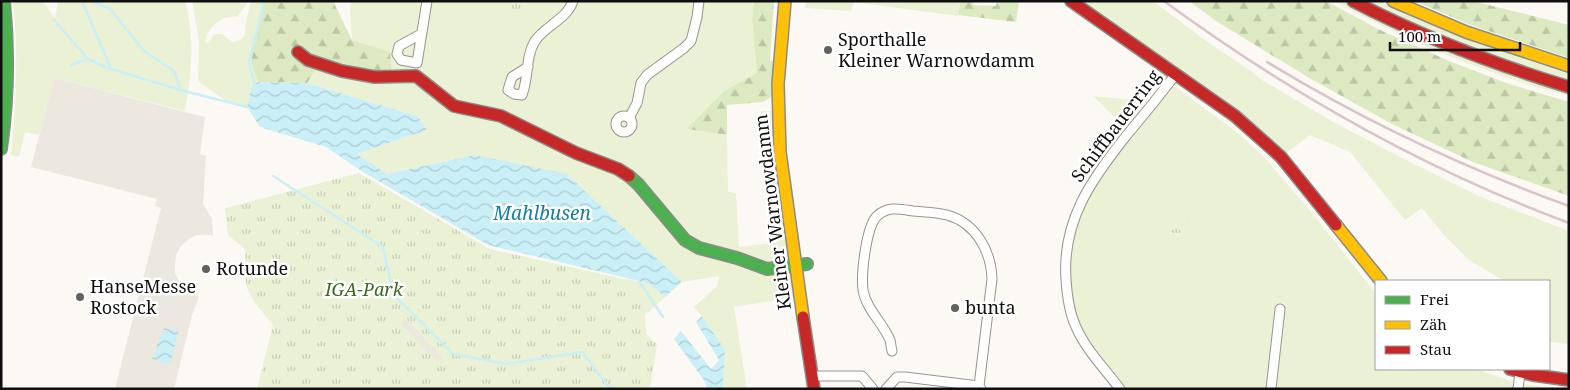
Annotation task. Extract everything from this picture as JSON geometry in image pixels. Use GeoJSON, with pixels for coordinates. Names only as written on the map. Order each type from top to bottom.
{"type":"FeatureCollection","features":[{"type":"Feature","properties":{"kind":"main road"},"geometry":{"type":"LineString","coordinates":[[1,149],[6,120],[7,93],[4,1]]}},
{"type":"Feature","properties":{"kind":"main road","name":"Kleiner Warnowdamm"},"geometry":{"type":"LineString","coordinates":[[785,1],[778,107],[785,194],[814,389]]}},
{"type":"Feature","properties":{"kind":"main road"},"geometry":{"type":"LineString","coordinates":[[1072,1],[1235,116],[1259,136],[1281,157],[1380,280]]}},
{"type":"Feature","properties":{"kind":"main road"},"geometry":{"type":"LineString","coordinates":[[1353,1],[1381,16],[1459,50],[1569,87]]}},
{"type":"Feature","properties":{"kind":"main road"},"geometry":{"type":"LineString","coordinates":[[1393,1],[1466,32],[1569,66]]}},
{"type":"Feature","properties":{"kind":"main road"},"geometry":{"type":"LineString","coordinates":[[298,52],[308,60],[342,71],[375,77],[416,76],[454,106],[501,116],[569,150],[618,169],[628,174],[638,184],[685,240],[692,245],[736,258],[766,270],[807,264]]}},
{"type":"Feature","properties":{"kind":"main road"},"geometry":{"type":"LineString","coordinates":[[1515,370],[1533,375],[1569,380]]}},
{"type":"Feature","properties":{"kind":"street"},"geometry":{"type":"LineString","coordinates":[[421,34],[427,1]]}},
{"type":"Feature","properties":{"kind":"street"},"geometry":{"type":"LineString","coordinates":[[528,67],[535,42],[567,10],[573,1]]}},
{"type":"Feature","properties":{"kind":"street"},"geometry":{"type":"LineString","coordinates":[[630,118],[637,103],[641,83],[647,75],[684,48],[690,41],[697,17],[699,1]]}},
{"type":"Feature","properties":{"kind":"street","name":"Schiffbauerring"},"geometry":{"type":"LineString","coordinates":[[1120,389],[1085,344],[1076,329],[1066,294],[1065,257],[1070,232],[1079,205],[1092,180],[1176,74]]}},
{"type":"Feature","properties":{"kind":"street"},"geometry":{"type":"LineString","coordinates":[[886,389],[897,377],[980,387],[992,266],[984,245],[975,232],[966,224],[945,215],[896,208],[878,215],[872,223],[868,235],[863,290],[889,340],[892,352]]}},
{"type":"Feature","properties":{"kind":"street"},"geometry":{"type":"LineString","coordinates":[[1271,389],[1280,309]]}},
{"type":"Feature","properties":{"kind":"street"},"geometry":{"type":"LineString","coordinates":[[1515,370],[1518,389]]}},
{"type":"Feature","properties":{"kind":"street"},"geometry":{"type":"LineString","coordinates":[[812,376],[862,376],[874,389]]}},
{"type":"Feature","properties":{"kind":"green space"},"geometry":{"type":"Polygon","coordinates":[[[13,1],[43,1],[55,19],[58,1],[185,1],[190,29],[191,56],[185,111],[54,78],[39,135],[25,132],[19,157],[11,155],[16,78],[13,1]]]}},
{"type":"Feature","properties":{"kind":"green space"},"geometry":{"type":"Polygon","coordinates":[[[192,1],[247,1],[237,17],[226,18],[216,23],[206,37],[205,42],[209,43],[214,34],[222,34],[232,42],[241,39],[245,35],[246,19],[251,1],[263,1],[251,63],[258,82],[252,86],[247,107],[226,101],[198,81],[199,41],[192,1]]]}},
{"type":"Feature","properties":{"kind":"green space"},"geometry":{"type":"Polygon","coordinates":[[[263,1],[333,1],[352,40],[390,52],[392,73],[321,58],[307,83],[258,82],[251,63],[263,1]]]}},
{"type":"Feature","properties":{"kind":"green space"},"geometry":{"type":"Polygon","coordinates":[[[351,1],[754,1],[752,19],[757,73],[724,91],[688,129],[727,135],[728,192],[736,193],[739,247],[771,243],[769,224],[775,223],[764,120],[760,120],[760,113],[762,111],[771,111],[774,114],[795,297],[734,307],[747,389],[723,389],[725,350],[694,307],[717,286],[719,276],[682,282],[569,176],[475,155],[387,174],[357,154],[427,130],[417,116],[307,83],[317,68],[393,81],[390,52],[352,40],[351,1]]]}},
{"type":"Feature","properties":{"kind":"green space"},"geometry":{"type":"Polygon","coordinates":[[[506,1],[531,1],[519,13],[509,8],[506,1]]]}},
{"type":"Feature","properties":{"kind":"green space"},"geometry":{"type":"Polygon","coordinates":[[[754,1],[774,1],[770,61],[775,61],[775,95],[763,102],[727,105],[727,135],[687,129],[724,91],[757,73],[752,19],[754,1]]]}},
{"type":"Feature","properties":{"kind":"green space"},"geometry":{"type":"Polygon","coordinates":[[[806,1],[959,1],[958,16],[854,2],[851,11],[805,8],[806,1]]]}},
{"type":"Feature","properties":{"kind":"green space"},"geometry":{"type":"Polygon","coordinates":[[[960,1],[974,1],[973,5],[996,6],[997,1],[1019,1],[1016,22],[958,15],[960,1]]]}},
{"type":"Feature","properties":{"kind":"green space"},"geometry":{"type":"Polygon","coordinates":[[[1082,1],[1153,1],[1260,79],[1335,123],[1481,197],[1569,231],[1569,344],[1550,342],[1550,280],[1501,279],[1469,260],[1444,235],[1422,208],[1405,220],[1350,152],[1310,135],[1285,154],[1246,117],[1082,1]]]}},
{"type":"Feature","properties":{"kind":"green space"},"geometry":{"type":"Polygon","coordinates":[[[1189,1],[1326,1],[1380,30],[1449,61],[1506,83],[1569,102],[1569,196],[1473,162],[1392,124],[1311,79],[1216,21],[1189,1]]]}},
{"type":"Feature","properties":{"kind":"green space"},"geometry":{"type":"Polygon","coordinates":[[[1334,1],[1342,1],[1378,21],[1569,92],[1569,96],[1508,78],[1449,56],[1391,30],[1334,1]]]}},
{"type":"Feature","properties":{"kind":"green space"},"geometry":{"type":"Polygon","coordinates":[[[1364,1],[1380,1],[1416,19],[1569,73],[1569,81],[1462,44],[1364,1]]]}},
{"type":"Feature","properties":{"kind":"green space"},"geometry":{"type":"Polygon","coordinates":[[[1414,1],[1472,1],[1569,25],[1569,58],[1471,25],[1414,1]]]}},
{"type":"Feature","properties":{"kind":"green space"},"geometry":{"type":"Polygon","coordinates":[[[1169,82],[1238,133],[1266,159],[1317,219],[1375,293],[1375,370],[1478,370],[1518,383],[1555,389],[1120,389],[1076,329],[1065,273],[1079,205],[1169,82]]]}},
{"type":"Feature","properties":{"kind":"green space"},"geometry":{"type":"Polygon","coordinates":[[[1093,96],[1133,100],[1143,108],[1126,128],[1093,96]]]}},
{"type":"Feature","properties":{"kind":"green space","name":"IGA-Park"},"geometry":{"type":"Polygon","coordinates":[[[359,173],[490,249],[628,280],[652,309],[645,315],[646,333],[657,345],[650,389],[257,389],[273,325],[254,302],[246,286],[245,249],[228,235],[225,208],[359,173]]]}},
{"type":"Feature","properties":{"kind":"green space"},"geometry":{"type":"Polygon","coordinates":[[[1175,217],[1188,221],[1193,225],[1195,231],[1190,236],[1171,233],[1169,227],[1170,220],[1175,217]]]}},
{"type":"Feature","properties":{"kind":"green space"},"geometry":{"type":"Polygon","coordinates":[[[628,279],[651,285],[665,297],[652,309],[628,279]]]}},
{"type":"Feature","properties":{"kind":"shaded area"},"geometry":{"type":"Polygon","coordinates":[[[54,78],[205,117],[200,154],[206,156],[203,204],[212,219],[213,235],[197,235],[189,239],[181,246],[176,255],[175,273],[181,285],[187,291],[199,297],[192,315],[174,389],[115,389],[161,208],[155,206],[157,199],[31,167],[54,78]]]}},
{"type":"Feature","properties":{"kind":"shaded area"},"geometry":{"type":"Polygon","coordinates":[[[407,319],[443,358],[436,361],[401,324],[407,319]]]}},
{"type":"Feature","properties":{"kind":"water","name":"Mahlbusen"},"geometry":{"type":"Polygon","coordinates":[[[258,82],[307,83],[417,116],[427,130],[357,154],[387,174],[475,155],[567,174],[682,282],[665,297],[651,285],[639,281],[488,245],[363,172],[326,147],[260,127],[247,107],[252,86],[258,82]]]}},
{"type":"Feature","properties":{"kind":"water"},"geometry":{"type":"Polygon","coordinates":[[[702,316],[725,350],[723,389],[706,389],[706,383],[674,339],[681,331],[711,369],[719,360],[696,322],[702,316]]]}},
{"type":"Feature","properties":{"kind":"water"},"geometry":{"type":"Polygon","coordinates":[[[164,328],[179,331],[170,364],[152,359],[164,328]]]}},
{"type":"Feature","properties":{"kind":"waterway"},"geometry":{"type":"LineString","coordinates":[[82,1],[111,69],[180,90],[247,107]]}},
{"type":"Feature","properties":{"kind":"waterway"},"geometry":{"type":"LineString","coordinates":[[92,1],[110,9],[144,51],[174,71],[180,89]]}},
{"type":"Feature","properties":{"kind":"waterway"},"geometry":{"type":"LineString","coordinates":[[255,84],[249,63],[264,1]]}},
{"type":"Feature","properties":{"kind":"waterway"},"geometry":{"type":"LineString","coordinates":[[54,20],[88,59],[110,69]]}},
{"type":"Feature","properties":{"kind":"waterway"},"geometry":{"type":"LineString","coordinates":[[71,65],[88,59]]}},
{"type":"Feature","properties":{"kind":"waterway"},"geometry":{"type":"LineString","coordinates":[[273,176],[383,247],[393,294],[453,354],[506,364],[582,352],[608,386],[616,389]]}},
{"type":"Feature","properties":{"kind":"waterway"},"geometry":{"type":"LineString","coordinates":[[639,281],[663,317]]}},
{"type":"Feature","properties":{"kind":"railway"},"geometry":{"type":"LineString","coordinates":[[1164,1],[1259,66],[1359,126],[1462,178],[1515,202],[1569,223]]}},
{"type":"Feature","properties":{"kind":"railway"},"geometry":{"type":"LineString","coordinates":[[1267,62],[1340,104],[1414,142],[1491,176],[1569,206]]}},
{"type":"Feature","properties":{"kind":"traffic: fast"},"geometry":{"type":"LineString","coordinates":[[1,149],[7,75],[4,1]]}},
{"type":"Feature","properties":{"kind":"traffic: fast"},"geometry":{"type":"LineString","coordinates":[[629,176],[638,184],[685,240],[699,248],[737,258],[767,269],[807,264]]}},
{"type":"Feature","properties":{"kind":"traffic: slow"},"geometry":{"type":"LineString","coordinates":[[785,1],[778,84],[780,152],[803,317]]}},
{"type":"Feature","properties":{"kind":"traffic: slow"},"geometry":{"type":"LineString","coordinates":[[1393,1],[1466,32],[1569,66]]}},
{"type":"Feature","properties":{"kind":"traffic: slow"},"geometry":{"type":"LineString","coordinates":[[1336,225],[1380,280]]}},
{"type":"Feature","properties":{"kind":"traffic: jam"},"geometry":{"type":"LineString","coordinates":[[1071,1],[1235,116],[1281,157],[1336,225]]}},
{"type":"Feature","properties":{"kind":"traffic: jam"},"geometry":{"type":"LineString","coordinates":[[1353,1],[1459,49],[1569,87]]}},
{"type":"Feature","properties":{"kind":"traffic: jam"},"geometry":{"type":"LineString","coordinates":[[298,52],[308,60],[342,71],[375,77],[416,76],[454,106],[501,116],[576,153],[618,169],[629,176]]}},
{"type":"Feature","properties":{"kind":"traffic: jam"},"geometry":{"type":"LineString","coordinates":[[803,317],[814,389]]}},
{"type":"Feature","properties":{"kind":"traffic: jam"},"geometry":{"type":"LineString","coordinates":[[1514,370],[1533,375],[1569,380]]}},
{"type":"Feature","properties":{"kind":"place","name":"Sporthalle Kleiner Warnowdamm"},"geometry":{"type":"Point","coordinates":[828,50]}},
{"type":"Feature","properties":{"kind":"place","name":"Rotunde"},"geometry":{"type":"Point","coordinates":[206,269]}},
{"type":"Feature","properties":{"kind":"place","name":"HanseMesse Rostock"},"geometry":{"type":"Point","coordinates":[80,297]}},
{"type":"Feature","properties":{"kind":"place","name":"bunta"},"geometry":{"type":"Point","coordinates":[955,308]}}]}
